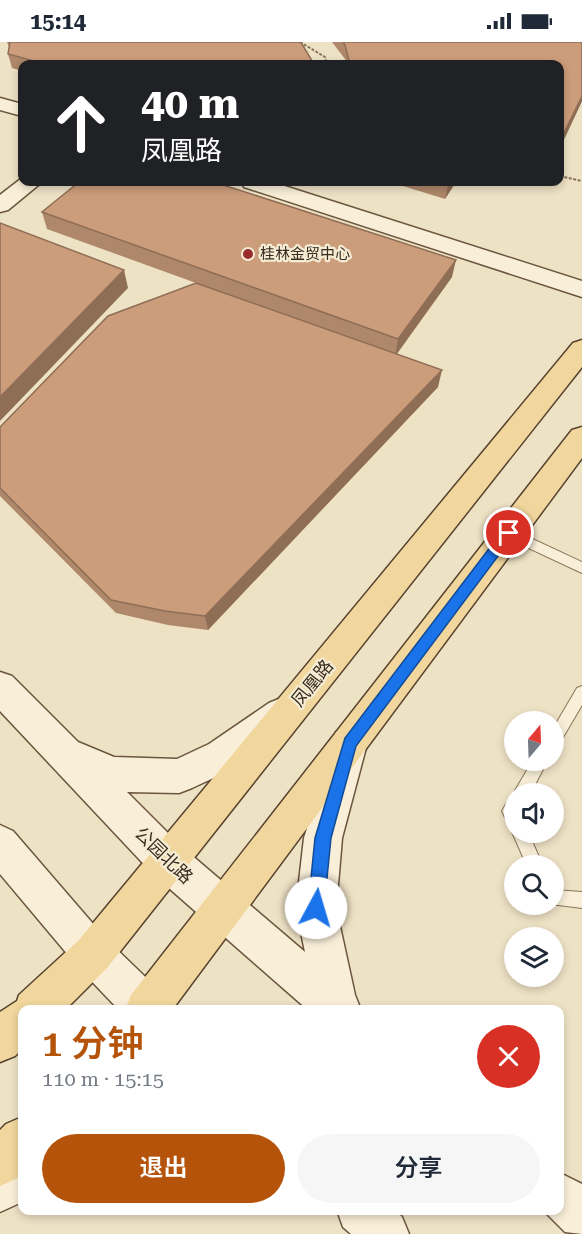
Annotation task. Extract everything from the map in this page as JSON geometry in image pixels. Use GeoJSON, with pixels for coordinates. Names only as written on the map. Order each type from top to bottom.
{"type":"FeatureCollection","features":[{"type":"Feature","properties":{"kind":"main road","name":"凤凰路"},"geometry":{"type":"LineString","coordinates":[[39,1005],[93,954],[582,349]]}},
{"type":"Feature","properties":{"kind":"main road"},"geometry":{"type":"LineString","coordinates":[[151,1005],[582,437]]}},
{"type":"Feature","properties":{"kind":"main road"},"geometry":{"type":"LineString","coordinates":[[0,1041],[18,1024]]}},
{"type":"Feature","properties":{"kind":"main road"},"geometry":{"type":"LineString","coordinates":[[0,1163],[18,1144]]}},
{"type":"Feature","properties":{"kind":"street"},"geometry":{"type":"LineString","coordinates":[[0,94],[18,99]]}},
{"type":"Feature","properties":{"kind":"street"},"geometry":{"type":"LineString","coordinates":[[0,104],[18,109]]}},
{"type":"Feature","properties":{"kind":"street"},"geometry":{"type":"LineString","coordinates":[[0,193],[18,179]]}},
{"type":"Feature","properties":{"kind":"street"},"geometry":{"type":"LineString","coordinates":[[0,205],[26,186]]}},
{"type":"Feature","properties":{"kind":"street"},"geometry":{"type":"LineString","coordinates":[[264,186],[582,289]]}},
{"type":"Feature","properties":{"kind":"street"},"geometry":{"type":"LineString","coordinates":[[298,186],[582,277]]}},
{"type":"Feature","properties":{"kind":"street","name":"公园北路"},"geometry":{"type":"LineString","coordinates":[[0,687],[168,861],[334,1005]]}},
{"type":"Feature","properties":{"kind":"street"},"geometry":{"type":"LineString","coordinates":[[65,754],[114,774],[178,776],[222,756],[294,705]]}},
{"type":"Feature","properties":{"kind":"street"},"geometry":{"type":"LineString","coordinates":[[337,1005],[316,908],[323,838],[350,742]]}},
{"type":"Feature","properties":{"kind":"street"},"geometry":{"type":"LineString","coordinates":[[0,844],[93,954],[144,1005]]}},
{"type":"Feature","properties":{"kind":"street"},"geometry":{"type":"LineString","coordinates":[[0,1189],[18,1179]]}},
{"type":"Feature","properties":{"kind":"street"},"geometry":{"type":"LineString","coordinates":[[564,1199],[582,1215]]}},
{"type":"Feature","properties":{"kind":"street"},"geometry":{"type":"LineString","coordinates":[[365,1215],[385,1234]]}},
{"type":"Feature","properties":{"kind":"lane"},"geometry":{"type":"LineString","coordinates":[[509,533],[582,568]]}},
{"type":"Feature","properties":{"kind":"lane"},"geometry":{"type":"LineString","coordinates":[[564,722],[582,692]]}},
{"type":"Feature","properties":{"kind":"lane"},"geometry":{"type":"LineString","coordinates":[[564,899],[582,900]]}},
{"type":"Feature","properties":{"kind":"path"},"geometry":{"type":"LineString","coordinates":[[300,42],[325,57],[326,60]]}},
{"type":"Feature","properties":{"kind":"path"},"geometry":{"type":"LineString","coordinates":[[564,177],[582,181]]}},
{"type":"Feature","properties":{"kind":"building"},"geometry":{"type":"Polygon","coordinates":[[[10,42],[299,42],[312,60],[30,60],[8,54],[10,42]]]}},
{"type":"Feature","properties":{"kind":"building"},"geometry":{"type":"Polygon","coordinates":[[[343,42],[582,42],[582,96],[564,133],[564,60],[349,60],[343,42]]]}},
{"type":"Feature","properties":{"kind":"building","name":"桂林金贸中心"},"geometry":{"type":"Polygon","coordinates":[[[74,186],[226,186],[456,260],[398,339],[42,212],[74,186]]]}},
{"type":"Feature","properties":{"kind":"building"},"geometry":{"type":"Polygon","coordinates":[[[0,223],[124,270],[0,397],[0,223]]]}},
{"type":"Feature","properties":{"kind":"building"},"geometry":{"type":"Polygon","coordinates":[[[196,283],[442,370],[205,616],[111,600],[0,488],[0,427],[108,316],[196,283]]]}},
{"type":"Feature","properties":{"kind":"place","name":"桂林金贸中心"},"geometry":{"type":"Point","coordinates":[248,254]}},
{"type":"Feature","properties":{"kind":"route"},"geometry":{"type":"LineString","coordinates":[[316,908],[323,838],[350,742],[509,533]]}}]}
